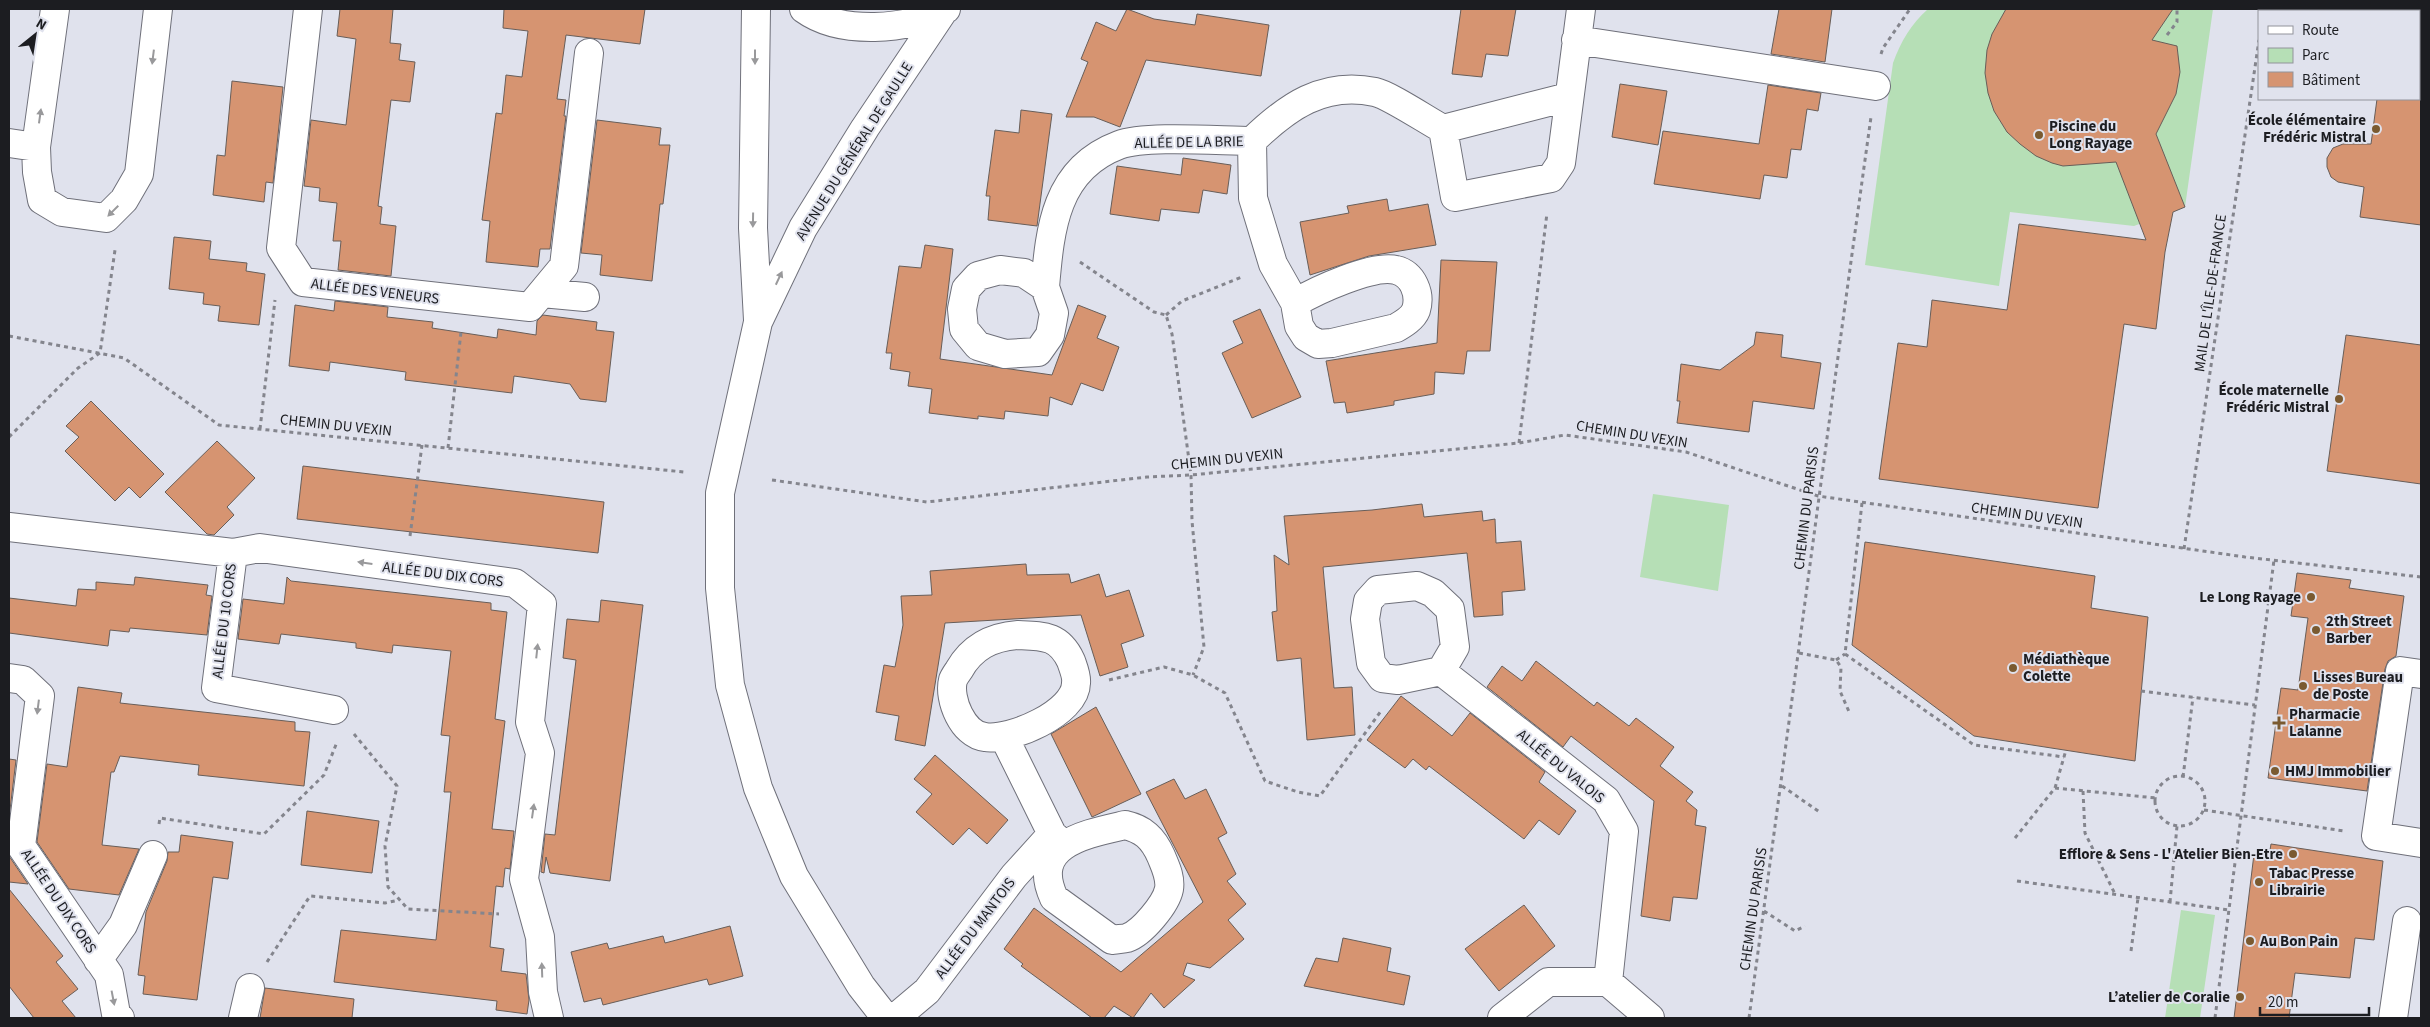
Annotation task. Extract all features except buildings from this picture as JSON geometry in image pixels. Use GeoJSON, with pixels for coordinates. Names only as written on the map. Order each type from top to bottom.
{"type":"FeatureCollection","features":[{"type":"Feature","properties":{"kind":"street"},"geometry":{"type":"LineString","coordinates":[[55,9],[36,146],[37,172],[42,200],[62,212],[106,218],[124,200],[139,174],[158,9]]}},
{"type":"Feature","properties":{"kind":"street","name":"ALLÉE DES VENEURS"},"geometry":{"type":"LineString","coordinates":[[308,9],[281,248],[303,282],[465,302],[530,307],[564,266],[589,53]]}},
{"type":"Feature","properties":{"kind":"street","name":"AVENUE DU GÉNÉRAL DE GAULLE"},"geometry":{"type":"LineString","coordinates":[[756,9],[753,228],[758,322]]}},
{"type":"Feature","properties":{"kind":"street"},"geometry":{"type":"LineString","coordinates":[[804,9],[812,14],[840,24],[897,27],[945,9]]}},
{"type":"Feature","properties":{"kind":"street","name":"AVENUE DU GÉNÉRAL DE GAULLE"},"geometry":{"type":"LineString","coordinates":[[886,1018],[861,986],[794,876],[758,788],[730,685],[720,588],[720,493],[758,322],[803,228],[865,128],[945,9]]}},
{"type":"Feature","properties":{"kind":"street"},"geometry":{"type":"LineString","coordinates":[[1568,97],[1442,129],[1456,197],[1551,178],[1561,163],[1580,9]]}},
{"type":"Feature","properties":{"kind":"street"},"geometry":{"type":"LineString","coordinates":[[1576,40],[1876,86]]}},
{"type":"Feature","properties":{"kind":"street","name":"ALLÉE DE LA BRIE"},"geometry":{"type":"LineString","coordinates":[[1045,287],[1049,240],[1060,199],[1086,164],[1119,144],[1150,140],[1252,141],[1279,115],[1306,100],[1337,89],[1376,92],[1442,129]]}},
{"type":"Feature","properties":{"kind":"street","name":"ALLÉE DE LA BRIE"},"geometry":{"type":"LineString","coordinates":[[1252,141],[1253,198],[1273,264],[1295,303]]}},
{"type":"Feature","properties":{"kind":"street"},"geometry":{"type":"LineString","coordinates":[[9,143],[36,146]]}},
{"type":"Feature","properties":{"kind":"street"},"geometry":{"type":"LineString","coordinates":[[542,293],[584,297]]}},
{"type":"Feature","properties":{"kind":"street","name":"ALLÉE DU DIX CORS"},"geometry":{"type":"LineString","coordinates":[[9,527],[233,553],[260,548],[515,583],[542,604],[530,722],[540,753],[524,879],[540,937],[543,992],[550,1018]]}},
{"type":"Feature","properties":{"kind":"street","name":"ALLÉE DU 10 CORS"},"geometry":{"type":"LineString","coordinates":[[233,553],[216,688],[339,716]]}},
{"type":"Feature","properties":{"kind":"street"},"geometry":{"type":"LineString","coordinates":[[1417,586],[1433,594],[1450,609],[1454,647],[1441,671],[1398,680],[1382,678],[1371,663],[1365,619],[1368,600],[1378,590],[1417,586]]}},
{"type":"Feature","properties":{"kind":"street"},"geometry":{"type":"LineString","coordinates":[[1009,636],[1037,636],[1053,639],[1066,650],[1077,684],[1068,702],[1052,716],[1026,730],[1004,737],[983,738],[963,726],[955,704],[953,680],[965,660],[982,644],[1000,637],[1009,636]]}},
{"type":"Feature","properties":{"kind":"street","name":"ALLÉE DU VALOIS"},"geometry":{"type":"LineString","coordinates":[[1441,671],[1606,800],[1624,831],[1608,982]]}},
{"type":"Feature","properties":{"kind":"street"},"geometry":{"type":"LineString","coordinates":[[2421,674],[2400,671],[2376,836],[2421,843]]}},
{"type":"Feature","properties":{"kind":"street","name":"ALLÉE DU DIX CORS"},"geometry":{"type":"LineString","coordinates":[[9,678],[23,680],[40,696],[21,846],[109,975],[116,1014],[120,1018]]}},
{"type":"Feature","properties":{"kind":"street"},"geometry":{"type":"LineString","coordinates":[[1004,737],[1058,839]]}},
{"type":"Feature","properties":{"kind":"street","name":"ALLÉE DU MANTOIS"},"geometry":{"type":"LineString","coordinates":[[895,1018],[927,991],[1014,876],[1058,839],[1078,837],[1125,825],[1137,828],[1148,835],[1157,847],[1168,873],[1169,888],[1163,904],[1146,924],[1129,937],[1112,940],[1054,898],[1049,888],[1048,875],[1058,839]]}},
{"type":"Feature","properties":{"kind":"street"},"geometry":{"type":"LineString","coordinates":[[98,960],[123,925],[153,855]]}},
{"type":"Feature","properties":{"kind":"street"},"geometry":{"type":"LineString","coordinates":[[2393,1018],[2407,921]]}},
{"type":"Feature","properties":{"kind":"street"},"geometry":{"type":"LineString","coordinates":[[1502,1018],[1548,982],[1608,982],[1650,1018]]}},
{"type":"Feature","properties":{"kind":"street"},"geometry":{"type":"LineString","coordinates":[[243,1018],[250,988]]}},
{"type":"Feature","properties":{"kind":"path","name":"CHEMIN DU PARISIS"},"geometry":{"type":"LineString","coordinates":[[1749,1018],[1782,786],[1818,496],[1882,48],[1910,9]]}},
{"type":"Feature","properties":{"kind":"path"},"geometry":{"type":"LineString","coordinates":[[2167,35],[2177,22],[2177,9]]}},
{"type":"Feature","properties":{"kind":"path","name":"MAIL DE L'ÎLE-DE-FRANCE"},"geometry":{"type":"LineString","coordinates":[[2184,549],[2258,47]]}},
{"type":"Feature","properties":{"kind":"path"},"geometry":{"type":"LineString","coordinates":[[1519,443],[1551,178]]}},
{"type":"Feature","properties":{"kind":"path"},"geometry":{"type":"LineString","coordinates":[[9,437],[78,368],[100,353],[116,246],[115,209]]}},
{"type":"Feature","properties":{"kind":"path"},"geometry":{"type":"LineString","coordinates":[[1049,240],[1154,312],[1166,314],[1182,301],[1273,264]]}},
{"type":"Feature","properties":{"kind":"path"},"geometry":{"type":"LineString","coordinates":[[260,429],[276,291],[292,266]]}},
{"type":"Feature","properties":{"kind":"path"},"geometry":{"type":"LineString","coordinates":[[448,448],[465,302]]}},
{"type":"Feature","properties":{"kind":"path"},"geometry":{"type":"LineString","coordinates":[[1166,314],[1172,334],[1191,475],[1192,521],[1204,647],[1193,675]]}},
{"type":"Feature","properties":{"kind":"path","name":"CHEMIN DU VEXIN"},"geometry":{"type":"LineString","coordinates":[[9,336],[124,358],[219,425],[684,472]]}},
{"type":"Feature","properties":{"kind":"path","name":"CHEMIN DU VEXIN"},"geometry":{"type":"LineString","coordinates":[[772,480],[926,502],[1147,477],[1191,475],[1519,443],[1566,435],[1686,452],[1818,496],[2184,549],[2421,577]]}},
{"type":"Feature","properties":{"kind":"path"},"geometry":{"type":"LineString","coordinates":[[405,569],[422,445]]}},
{"type":"Feature","properties":{"kind":"path"},"geometry":{"type":"LineString","coordinates":[[1836,660],[1845,654],[1862,503]]}},
{"type":"Feature","properties":{"kind":"path"},"geometry":{"type":"LineString","coordinates":[[2214,1018],[2274,560]]}},
{"type":"Feature","properties":{"kind":"path"},"geometry":{"type":"LineString","coordinates":[[1799,653],[1836,660],[1841,667],[1840,691],[1850,714]]}},
{"type":"Feature","properties":{"kind":"path"},"geometry":{"type":"LineString","coordinates":[[1845,654],[1974,745],[2064,757]]}},
{"type":"Feature","properties":{"kind":"path"},"geometry":{"type":"LineString","coordinates":[[1077,684],[1097,682],[1164,667],[1193,675],[1225,693],[1265,781],[1298,792],[1320,796],[1386,704],[1398,680]]}},
{"type":"Feature","properties":{"kind":"path"},"geometry":{"type":"LineString","coordinates":[[2141,691],[2255,705]]}},
{"type":"Feature","properties":{"kind":"path"},"geometry":{"type":"LineString","coordinates":[[2183,776],[2193,697]]}},
{"type":"Feature","properties":{"kind":"path"},"geometry":{"type":"LineString","coordinates":[[153,855],[160,818],[264,834],[324,776],[339,716]]}},
{"type":"Feature","properties":{"kind":"path"},"geometry":{"type":"LineString","coordinates":[[339,716],[397,786],[385,846],[388,887],[408,909],[535,916]]}},
{"type":"Feature","properties":{"kind":"path"},"geometry":{"type":"LineString","coordinates":[[2015,838],[2055,788],[2066,750]]}},
{"type":"Feature","properties":{"kind":"path"},"geometry":{"type":"LineString","coordinates":[[2183,776],[2194,780],[2202,788],[2205,799],[2204,810],[2198,819],[2188,825],[2177,826],[2166,822],[2158,814],[2155,804],[2156,792],[2162,783],[2172,777],[2183,776]]}},
{"type":"Feature","properties":{"kind":"path"},"geometry":{"type":"LineString","coordinates":[[1782,786],[1821,813]]}},
{"type":"Feature","properties":{"kind":"path"},"geometry":{"type":"LineString","coordinates":[[2055,788],[2156,798]]}},
{"type":"Feature","properties":{"kind":"path"},"geometry":{"type":"LineString","coordinates":[[2083,791],[2085,833],[2116,895]]}},
{"type":"Feature","properties":{"kind":"path"},"geometry":{"type":"LineString","coordinates":[[2204,810],[2345,831]]}},
{"type":"Feature","properties":{"kind":"path"},"geometry":{"type":"LineString","coordinates":[[2170,902],[2177,826]]}},
{"type":"Feature","properties":{"kind":"path"},"geometry":{"type":"LineString","coordinates":[[2017,881],[2229,910]]}},
{"type":"Feature","properties":{"kind":"path"},"geometry":{"type":"LineString","coordinates":[[250,988],[310,896],[385,903],[400,900]]}},
{"type":"Feature","properties":{"kind":"path"},"geometry":{"type":"LineString","coordinates":[[2131,951],[2138,898]]}},
{"type":"Feature","properties":{"kind":"path"},"geometry":{"type":"LineString","coordinates":[[1764,911],[1795,931],[1806,926]]}},
{"type":"Feature","properties":{"kind":"green space","name":"Piscine du Long Rayage"},"geometry":{"type":"Polygon","coordinates":[[[1928,9],[2213,9],[2185,207],[2134,226],[2010,212],[1999,286],[1865,265],[1893,63],[1907,33],[1928,9]]]}},
{"type":"Feature","properties":{"kind":"green space"},"geometry":{"type":"Polygon","coordinates":[[[1653,494],[1729,505],[1718,591],[1640,577],[1653,494]]]}},
{"type":"Feature","properties":{"kind":"green space"},"geometry":{"type":"Polygon","coordinates":[[[2181,910],[2215,915],[2200,1018],[2165,1018],[2181,910]]]}},
{"type":"Feature","properties":{"kind":"place","name":"École élémentaire Frédéric Mistral"},"geometry":{"type":"Point","coordinates":[2376,129]}},
{"type":"Feature","properties":{"kind":"place","name":"Piscine du Long Rayage"},"geometry":{"type":"Point","coordinates":[2039,135]}},
{"type":"Feature","properties":{"kind":"place","name":"École maternelle Frédéric Mistral"},"geometry":{"type":"Point","coordinates":[2339,399]}},
{"type":"Feature","properties":{"kind":"place","name":"Le Long Rayage"},"geometry":{"type":"Point","coordinates":[2311,597]}},
{"type":"Feature","properties":{"kind":"place","name":"2th Street Barber"},"geometry":{"type":"Point","coordinates":[2316,630]}},
{"type":"Feature","properties":{"kind":"place","name":"Médiathèque Colette"},"geometry":{"type":"Point","coordinates":[2013,668]}},
{"type":"Feature","properties":{"kind":"place","name":"Lisses Bureau de Poste"},"geometry":{"type":"Point","coordinates":[2303,686]}},
{"type":"Feature","properties":{"kind":"place","name":"Pharmacie Lalanne"},"geometry":{"type":"Point","coordinates":[2279,723]}},
{"type":"Feature","properties":{"kind":"place","name":"HMJ Immobilier"},"geometry":{"type":"Point","coordinates":[2275,771]}},
{"type":"Feature","properties":{"kind":"place","name":"Efflore & Sens - L' Atelier Bien-Etre"},"geometry":{"type":"Point","coordinates":[2293,854]}},
{"type":"Feature","properties":{"kind":"place","name":"Tabac Presse Librairie"},"geometry":{"type":"Point","coordinates":[2259,882]}},
{"type":"Feature","properties":{"kind":"place","name":"Au Bon Pain"},"geometry":{"type":"Point","coordinates":[2250,941]}},
{"type":"Feature","properties":{"kind":"place","name":"L’atelier de Coralie"},"geometry":{"type":"Point","coordinates":[2240,997]}}]}
